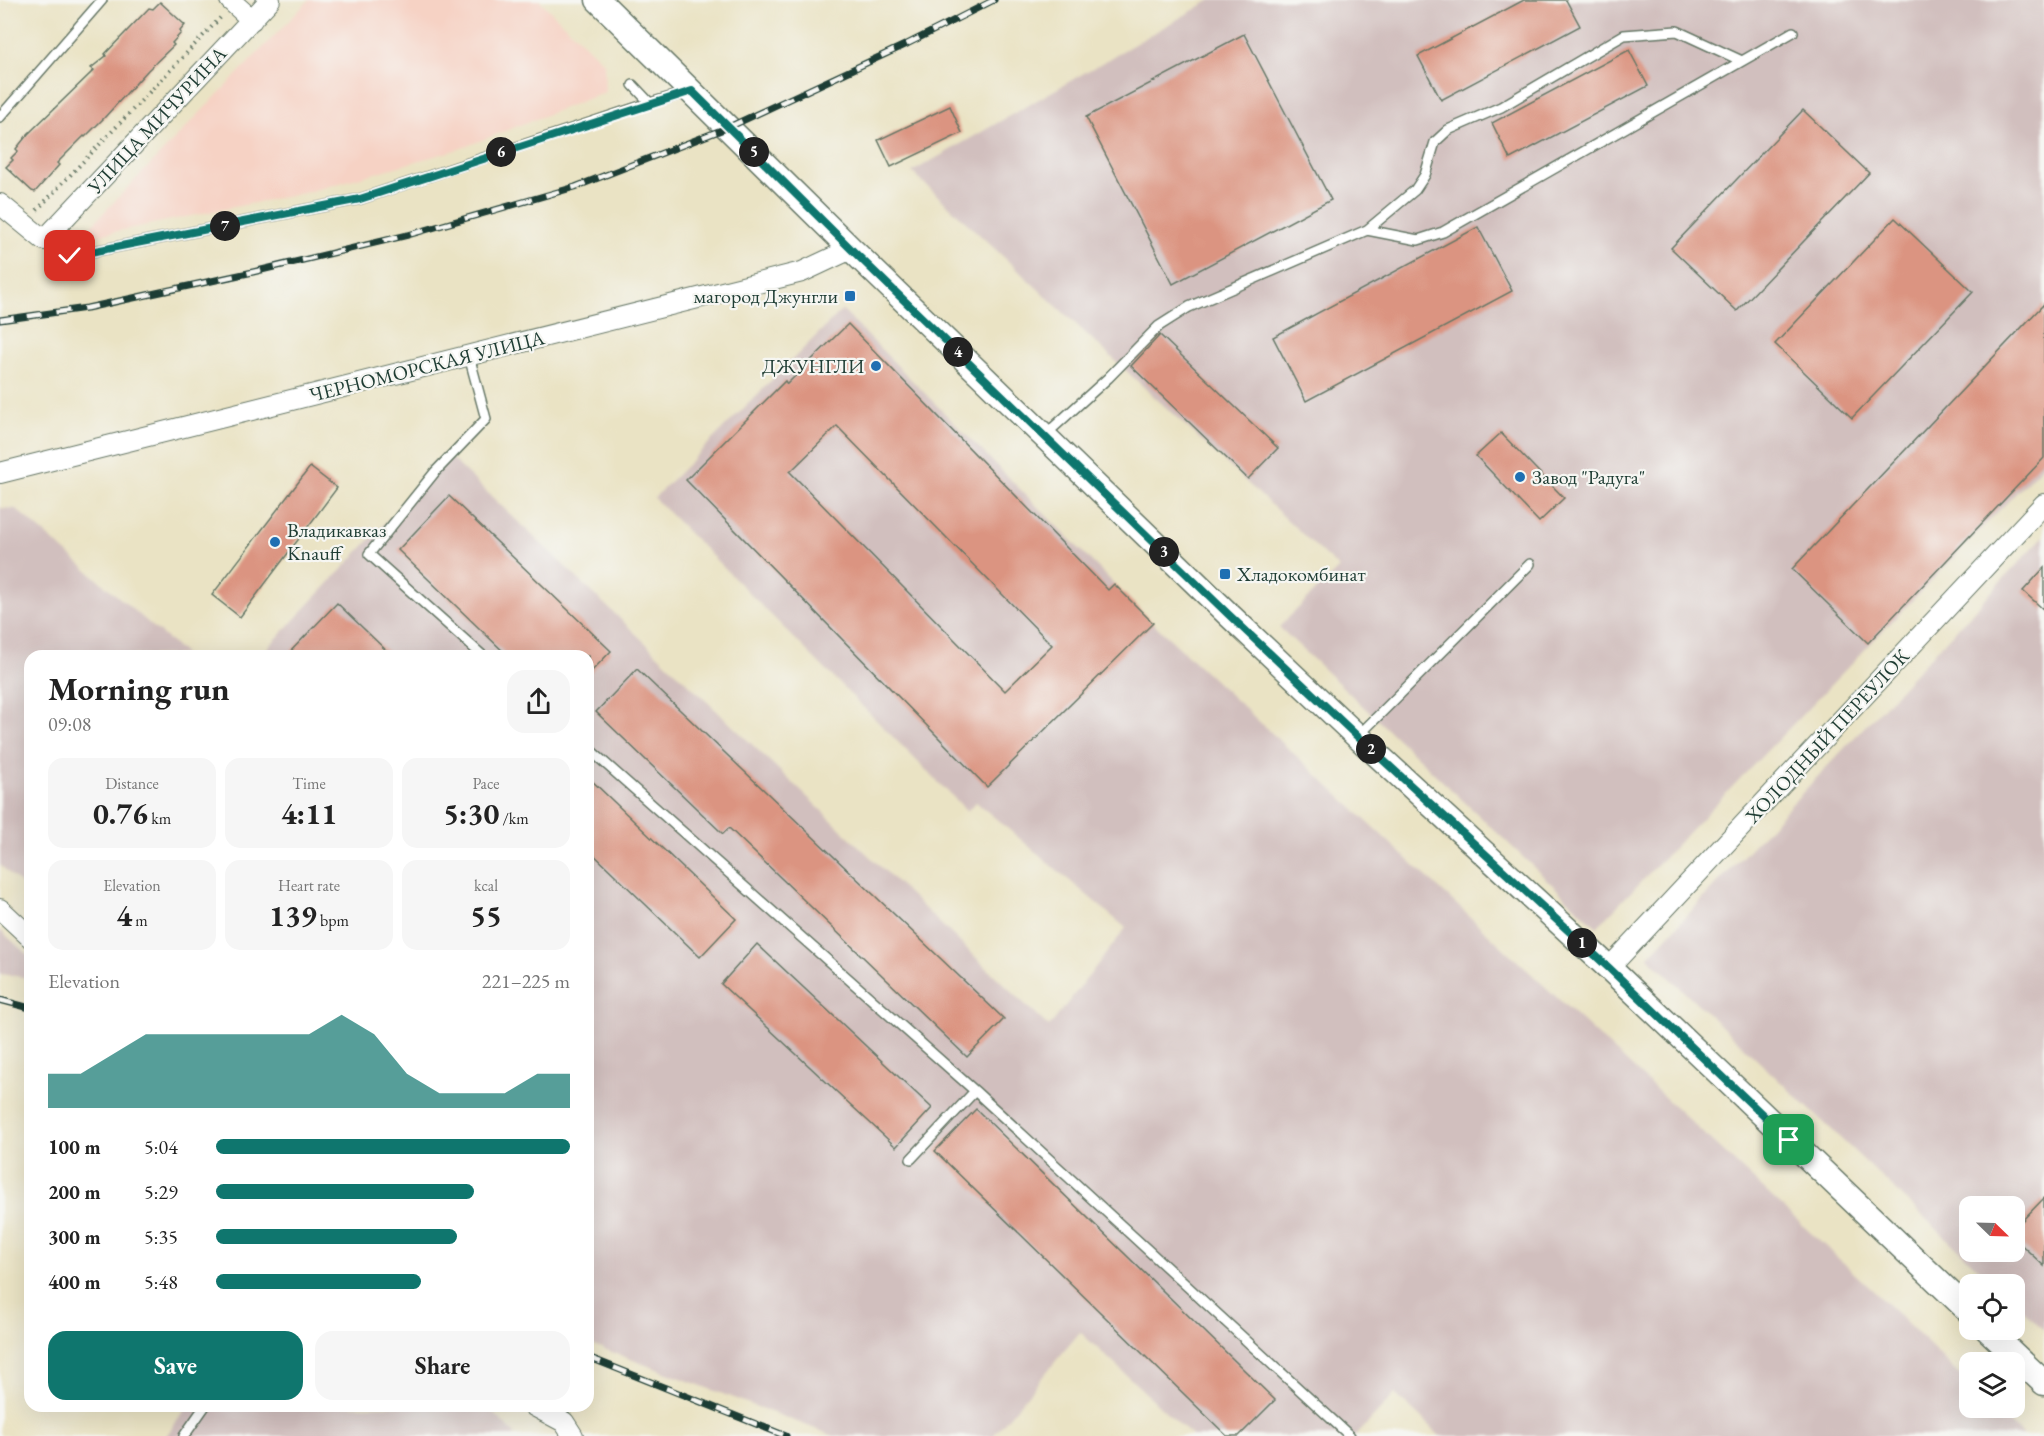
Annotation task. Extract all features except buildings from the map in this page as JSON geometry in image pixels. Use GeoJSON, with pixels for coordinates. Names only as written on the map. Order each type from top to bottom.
{"type":"FeatureCollection","features":[{"type":"Feature","properties":{"kind":"street","name":"УЛИЦА МИЧУРИНА"},"geometry":{"type":"LineString","coordinates":[[44,240],[270,0]]}},
{"type":"Feature","properties":{"kind":"street"},"geometry":{"type":"LineString","coordinates":[[598,0],[851,249],[1358,737],[1609,968],[1959,1302]]}},
{"type":"Feature","properties":{"kind":"street"},"geometry":{"type":"LineString","coordinates":[[232,2],[252,20]]}},
{"type":"Feature","properties":{"kind":"street"},"geometry":{"type":"LineString","coordinates":[[0,204],[44,240]]}},
{"type":"Feature","properties":{"kind":"street","name":"ЧЕРНОМОРСКАЯ УЛИЦА"},"geometry":{"type":"LineString","coordinates":[[0,473],[802,272],[851,249]]}},
{"type":"Feature","properties":{"kind":"street","name":"ХОЛОДНЫЙ ПЕРЕУЛОК"},"geometry":{"type":"LineString","coordinates":[[1609,968],[2044,504]]}},
{"type":"Feature","properties":{"kind":"street"},"geometry":{"type":"LineString","coordinates":[[0,909],[24,931]]}},
{"type":"Feature","properties":{"kind":"street"},"geometry":{"type":"LineString","coordinates":[[1999,1340],[2044,1383]]}},
{"type":"Feature","properties":{"kind":"street"},"geometry":{"type":"LineString","coordinates":[[545,1412],[564,1422],[573,1436]]}},
{"type":"Feature","properties":{"kind":"lane"},"geometry":{"type":"LineString","coordinates":[[0,117],[102,0]]}},
{"type":"Feature","properties":{"kind":"lane"},"geometry":{"type":"LineString","coordinates":[[1044,436],[1108,378],[1159,326],[1189,307],[1367,230],[1415,190],[1425,175],[1435,141],[1448,130],[1501,107],[1624,34],[1677,31],[1742,61]]}},
{"type":"Feature","properties":{"kind":"lane"},"geometry":{"type":"LineString","coordinates":[[1367,230],[1418,240],[1443,232],[1793,32]]}},
{"type":"Feature","properties":{"kind":"lane"},"geometry":{"type":"LineString","coordinates":[[633,85],[650,103]]}},
{"type":"Feature","properties":{"kind":"lane"},"geometry":{"type":"LineString","coordinates":[[44,240],[70,256],[360,199],[692,91]]}},
{"type":"Feature","properties":{"kind":"lane"},"geometry":{"type":"LineString","coordinates":[[470,356],[486,419],[435,472],[369,554],[476,650]]}},
{"type":"Feature","properties":{"kind":"lane"},"geometry":{"type":"LineString","coordinates":[[1358,737],[1530,564]]}},
{"type":"Feature","properties":{"kind":"lane"},"geometry":{"type":"LineString","coordinates":[[594,753],[975,1091],[1350,1436]]}},
{"type":"Feature","properties":{"kind":"lane"},"geometry":{"type":"LineString","coordinates":[[911,1159],[975,1091]]}},
{"type":"Feature","properties":{"kind":"lane"},"geometry":{"type":"LineString","coordinates":[[184,1436],[201,1412]]}},
{"type":"Feature","properties":{"kind":"path"},"geometry":{"type":"LineString","coordinates":[[24,224],[232,2]]}},
{"type":"Feature","properties":{"kind":"shaded area"},"geometry":{"type":"Polygon","coordinates":[[[309,0],[539,0],[604,63],[605,92],[459,149],[312,191],[94,236],[85,232],[309,0]]]}},
{"type":"Feature","properties":{"kind":"shaded area"},"geometry":{"type":"Polygon","coordinates":[[[1211,0],[2044,0],[2044,464],[1597,927],[1279,627],[1339,568],[912,172],[1211,0]]]}},
{"type":"Feature","properties":{"kind":"shaded area"},"geometry":{"type":"Polygon","coordinates":[[[842,310],[1154,624],[1895,1311],[1959,1374],[1959,1418],[2004,1418],[2023,1436],[1440,1436],[1395,1394],[1356,1436],[1192,1436],[1080,1332],[993,1436],[834,1436],[594,1345],[594,650],[266,650],[449,456],[1049,1027],[1126,928],[976,802],[967,811],[654,498],[842,310]]]}},
{"type":"Feature","properties":{"kind":"shaded area"},"geometry":{"type":"Polygon","coordinates":[[[0,508],[16,509],[180,650],[24,650],[24,887],[0,865],[0,508]]]}},
{"type":"Feature","properties":{"kind":"shaded area"},"geometry":{"type":"Polygon","coordinates":[[[2044,536],[2044,1330],[2025,1312],[2025,1274],[1984,1274],[1972,1262],[2025,1262],[2025,1196],[1959,1196],[1959,1250],[1648,957],[2044,536]]]}},
{"type":"Feature","properties":{"kind":"shaded area"},"geometry":{"type":"Polygon","coordinates":[[[0,930],[24,952],[24,977],[0,974],[0,930]]]}},
{"type":"Feature","properties":{"kind":"shaded area"},"geometry":{"type":"Polygon","coordinates":[[[184,1412],[492,1412],[515,1434],[513,1436],[166,1436],[184,1412]]]}},
{"type":"Feature","properties":{"kind":"railway"},"geometry":{"type":"LineString","coordinates":[[0,320],[87,308],[253,272],[408,235],[575,187],[729,127],[907,44],[994,0]]}},
{"type":"Feature","properties":{"kind":"railway"},"geometry":{"type":"LineString","coordinates":[[0,1000],[24,1006]]}},
{"type":"Feature","properties":{"kind":"railway"},"geometry":{"type":"LineString","coordinates":[[594,1359],[786,1436]]}},
{"type":"Feature","properties":{"kind":"place","name":"магород Джунгли"},"geometry":{"type":"Point","coordinates":[850,296]}},
{"type":"Feature","properties":{"kind":"place","name":"ДЖУНГЛИ"},"geometry":{"type":"Point","coordinates":[876,366]}},
{"type":"Feature","properties":{"kind":"place","name":"Завод \"Радуга\""},"geometry":{"type":"Point","coordinates":[1520,477]}},
{"type":"Feature","properties":{"kind":"place","name":"Владикавказ Knauff"},"geometry":{"type":"Point","coordinates":[275,542]}},
{"type":"Feature","properties":{"kind":"place","name":"Хладокомбинат"},"geometry":{"type":"Point","coordinates":[1225,574]}},
{"type":"Feature","properties":{"kind":"route"},"geometry":{"type":"LineString","coordinates":[[70,256],[360,199],[692,91],[851,249],[1228,614],[1609,968],[1789,1140]]}}]}
